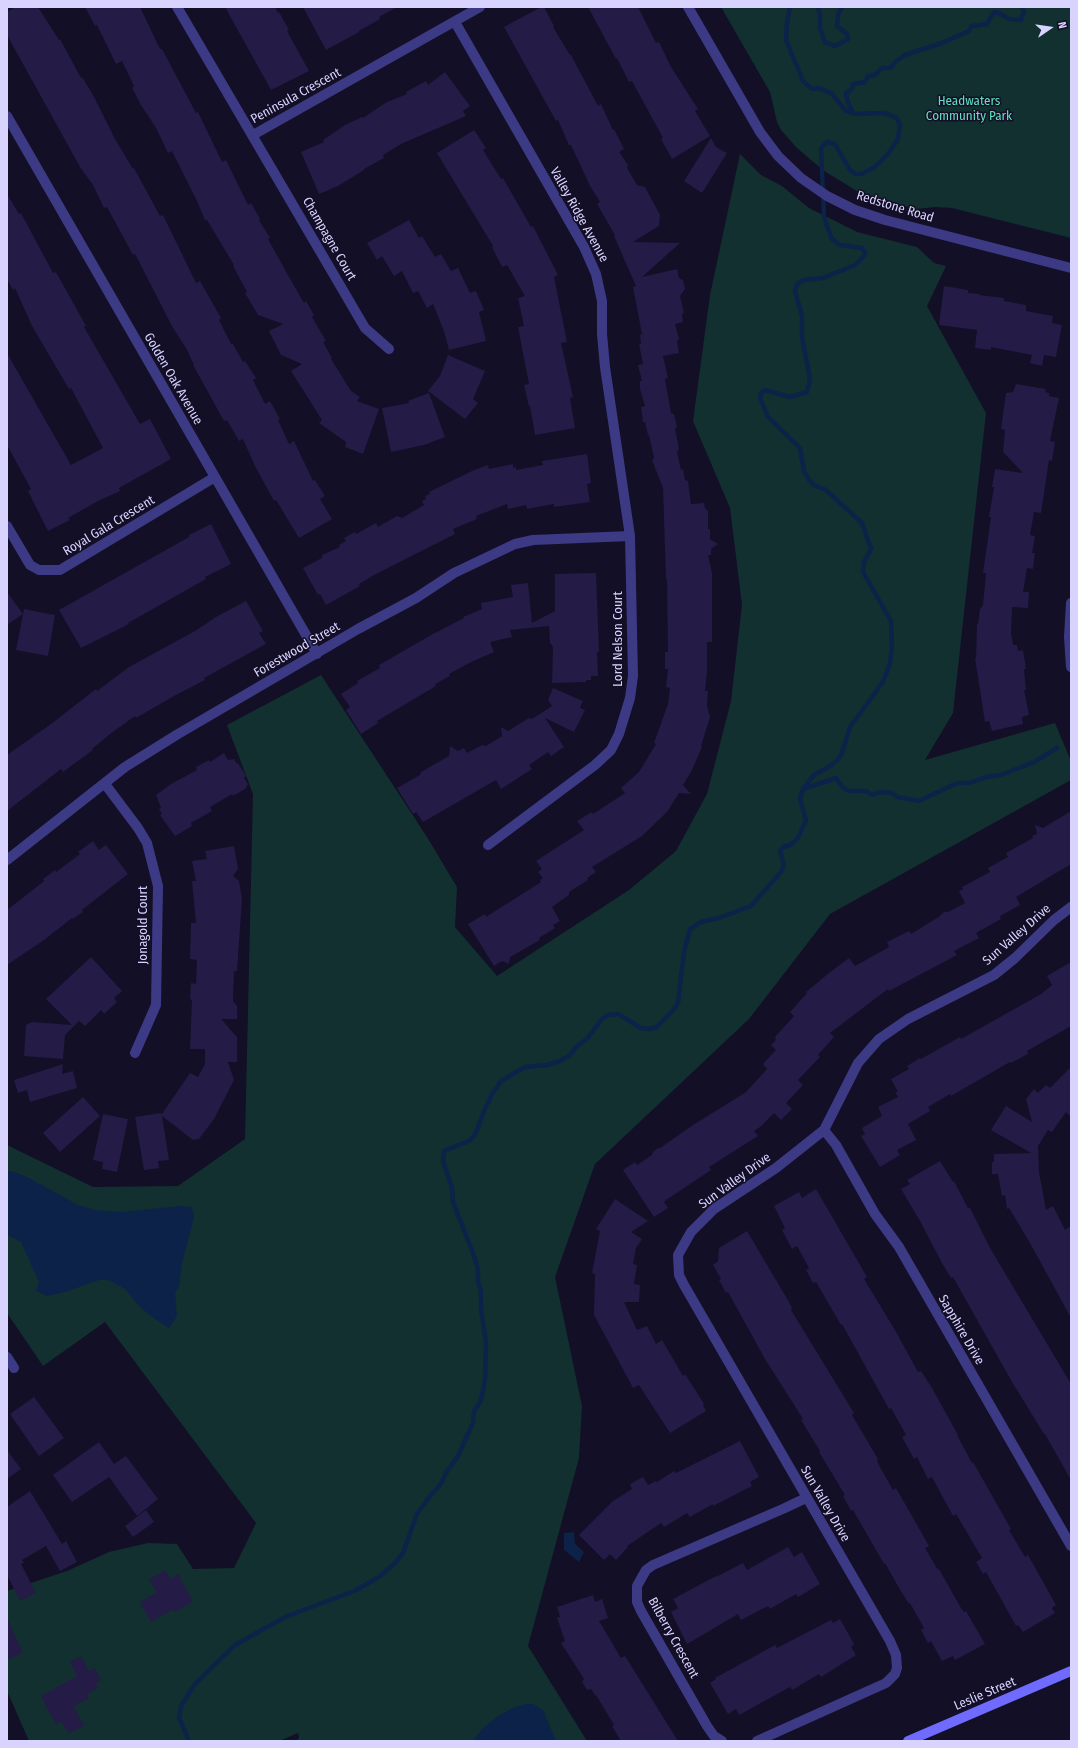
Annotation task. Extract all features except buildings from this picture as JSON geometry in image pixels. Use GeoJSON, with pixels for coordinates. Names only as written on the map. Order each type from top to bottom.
{"type":"FeatureCollection","features":[{"type":"Feature","properties":{"kind":"main road","name":"Leslie Street"},"geometry":{"type":"LineString","coordinates":[[908,1741],[1071,1672]]}},
{"type":"Feature","properties":{"kind":"street","name":"Peninsula Crescent"},"geometry":{"type":"LineString","coordinates":[[177,7],[254,136],[480,7]]}},
{"type":"Feature","properties":{"kind":"street","name":"Redstone Road"},"geometry":{"type":"LineString","coordinates":[[688,7],[760,132],[778,156],[801,178],[827,196],[855,210],[885,220],[1071,268]]}},
{"type":"Feature","properties":{"kind":"street","name":"Valley Ridge Avenue"},"geometry":{"type":"LineString","coordinates":[[455,22],[584,247],[596,274],[602,301],[602,334],[605,367],[630,536]]}},
{"type":"Feature","properties":{"kind":"street","name":"Golden Oak Avenue"},"geometry":{"type":"LineString","coordinates":[[7,116],[317,654]]}},
{"type":"Feature","properties":{"kind":"street","name":"Champagne Court"},"geometry":{"type":"LineString","coordinates":[[254,136],[365,328],[389,349]]}},
{"type":"Feature","properties":{"kind":"street","name":"Royal Gala Crescent"},"geometry":{"type":"LineString","coordinates":[[7,526],[30,565],[39,570],[60,570],[215,477]]}},
{"type":"Feature","properties":{"kind":"street","name":"Forestwood Street"},"geometry":{"type":"LineString","coordinates":[[7,860],[125,767],[178,734],[416,598],[454,573],[514,544],[533,540],[568,537],[630,536]]}},
{"type":"Feature","properties":{"kind":"street","name":"Lord Nelson Court"},"geometry":{"type":"LineString","coordinates":[[488,845],[595,765],[611,750],[619,734],[630,698],[633,676],[630,536]]}},
{"type":"Feature","properties":{"kind":"street"},"geometry":{"type":"LineString","coordinates":[[1071,603],[1069,637],[1071,667]]}},
{"type":"Feature","properties":{"kind":"street","name":"Jonagold Court"},"geometry":{"type":"LineString","coordinates":[[105,784],[138,828],[147,843],[158,886],[156,1005],[135,1053]]}},
{"type":"Feature","properties":{"kind":"street","name":"Sun Valley Drive"},"geometry":{"type":"LineString","coordinates":[[757,1741],[891,1679],[897,1668],[896,1655],[890,1641],[684,1285],[679,1274],[678,1255],[692,1232],[714,1209],[776,1168],[824,1130],[858,1063],[879,1039],[908,1019],[994,974],[1015,958],[1054,920],[1071,907]]}},
{"type":"Feature","properties":{"kind":"street","name":"Sapphire Drive"},"geometry":{"type":"LineString","coordinates":[[824,1130],[836,1146],[875,1214],[899,1247],[1071,1546]]}},
{"type":"Feature","properties":{"kind":"street"},"geometry":{"type":"LineString","coordinates":[[7,1357],[14,1368]]}},
{"type":"Feature","properties":{"kind":"street","name":"Bilberry Crescent"},"geometry":{"type":"LineString","coordinates":[[722,1741],[714,1736],[707,1726],[641,1611],[637,1602],[637,1586],[646,1570],[653,1565],[806,1498]]}},
{"type":"Feature","properties":{"kind":"green space","name":"Headwaters Community Park"},"geometry":{"type":"Polygon","coordinates":[[[721,7],[1071,7],[1071,238],[952,208],[935,207],[916,209],[875,198],[857,191],[824,171],[797,148],[781,130],[777,122],[770,92],[721,7]]]}},
{"type":"Feature","properties":{"kind":"green space"},"geometry":{"type":"Polygon","coordinates":[[[740,154],[761,175],[782,186],[809,208],[857,232],[917,247],[934,263],[946,266],[927,306],[986,413],[953,713],[925,760],[1055,723],[1071,761],[1071,780],[830,914],[749,1019],[595,1164],[555,1277],[582,1406],[579,1458],[528,1646],[587,1741],[297,1741],[299,1737],[298,1733],[279,1741],[29,1741],[7,1691],[7,1591],[67,1571],[109,1552],[148,1543],[177,1544],[193,1569],[234,1568],[256,1523],[105,1322],[43,1366],[7,1313],[7,1145],[93,1187],[178,1186],[245,1139],[253,794],[227,725],[321,675],[427,837],[457,887],[455,927],[497,976],[629,890],[676,851],[707,794],[731,701],[742,605],[730,508],[693,421],[710,295],[740,154]]]}},
{"type":"Feature","properties":{"kind":"water"},"geometry":{"type":"Polygon","coordinates":[[[7,1171],[15,1172],[29,1178],[78,1205],[95,1210],[122,1212],[180,1206],[192,1207],[194,1217],[182,1263],[179,1287],[175,1293],[177,1316],[169,1328],[152,1317],[138,1305],[125,1289],[107,1280],[99,1280],[65,1292],[47,1296],[36,1291],[39,1282],[21,1242],[7,1235],[7,1171]]]}},
{"type":"Feature","properties":{"kind":"water"},"geometry":{"type":"Polygon","coordinates":[[[574,1532],[575,1544],[584,1552],[579,1562],[564,1550],[564,1533],[574,1532]]]}},
{"type":"Feature","properties":{"kind":"water"},"geometry":{"type":"Polygon","coordinates":[[[525,1704],[533,1704],[543,1710],[556,1741],[473,1741],[483,1728],[498,1716],[513,1708],[525,1704]]]}},
{"type":"Feature","properties":{"kind":"waterway"},"geometry":{"type":"LineString","coordinates":[[189,1741],[179,1718],[181,1706],[195,1684],[235,1645],[285,1617],[354,1591],[379,1577],[395,1563],[403,1553],[417,1514],[441,1484],[447,1471],[457,1458],[473,1423],[474,1412],[481,1400],[485,1380],[486,1342],[481,1309],[481,1291],[478,1281],[478,1270],[473,1253],[453,1202],[452,1188],[443,1161],[444,1151],[469,1141],[475,1135],[492,1094],[501,1081],[525,1067],[547,1065],[560,1061],[570,1055],[578,1045],[587,1039],[602,1019],[608,1015],[618,1014],[641,1028],[649,1029],[657,1027],[674,1009],[678,1003],[684,952],[690,929],[701,922],[719,918],[751,906],[781,872],[784,865],[780,851],[783,847],[792,844],[798,838],[806,820],[800,799],[803,789],[814,775],[832,765],[841,756],[850,727],[883,682],[890,663],[892,647],[891,621],[863,572],[864,562],[871,549],[862,523],[826,490],[814,485],[809,480],[804,471],[800,448],[768,417],[760,398],[761,393],[765,390],[790,397],[807,392],[810,379],[802,337],[802,316],[795,291],[797,284],[804,280],[823,278],[855,265],[864,256],[865,252],[862,248],[840,245],[832,239],[824,217],[821,148],[827,142],[835,144],[850,170],[856,174],[862,174],[875,167],[888,154],[898,139],[900,125],[897,118],[885,113],[856,114],[846,111],[831,93],[819,88],[812,89],[803,81],[786,40],[790,7]]}},
{"type":"Feature","properties":{"kind":"waterway"},"geometry":{"type":"LineString","coordinates":[[818,7],[820,15],[820,28],[825,42],[835,46],[848,39],[847,34],[837,26],[838,14],[842,7]]}},
{"type":"Feature","properties":{"kind":"waterway"},"geometry":{"type":"LineString","coordinates":[[853,113],[847,100],[846,93],[852,89],[853,84],[865,82],[868,76],[875,75],[882,68],[891,68],[895,62],[905,55],[942,43],[969,31],[972,26],[987,24],[994,12],[999,13],[1009,19],[1021,20],[1024,11],[1022,7]]}},
{"type":"Feature","properties":{"kind":"waterway"},"geometry":{"type":"LineString","coordinates":[[803,789],[836,778],[843,788],[850,791],[866,791],[872,795],[880,792],[892,793],[898,797],[919,801],[957,783],[970,783],[986,777],[1001,775],[1034,762],[1057,748]]}}]}
